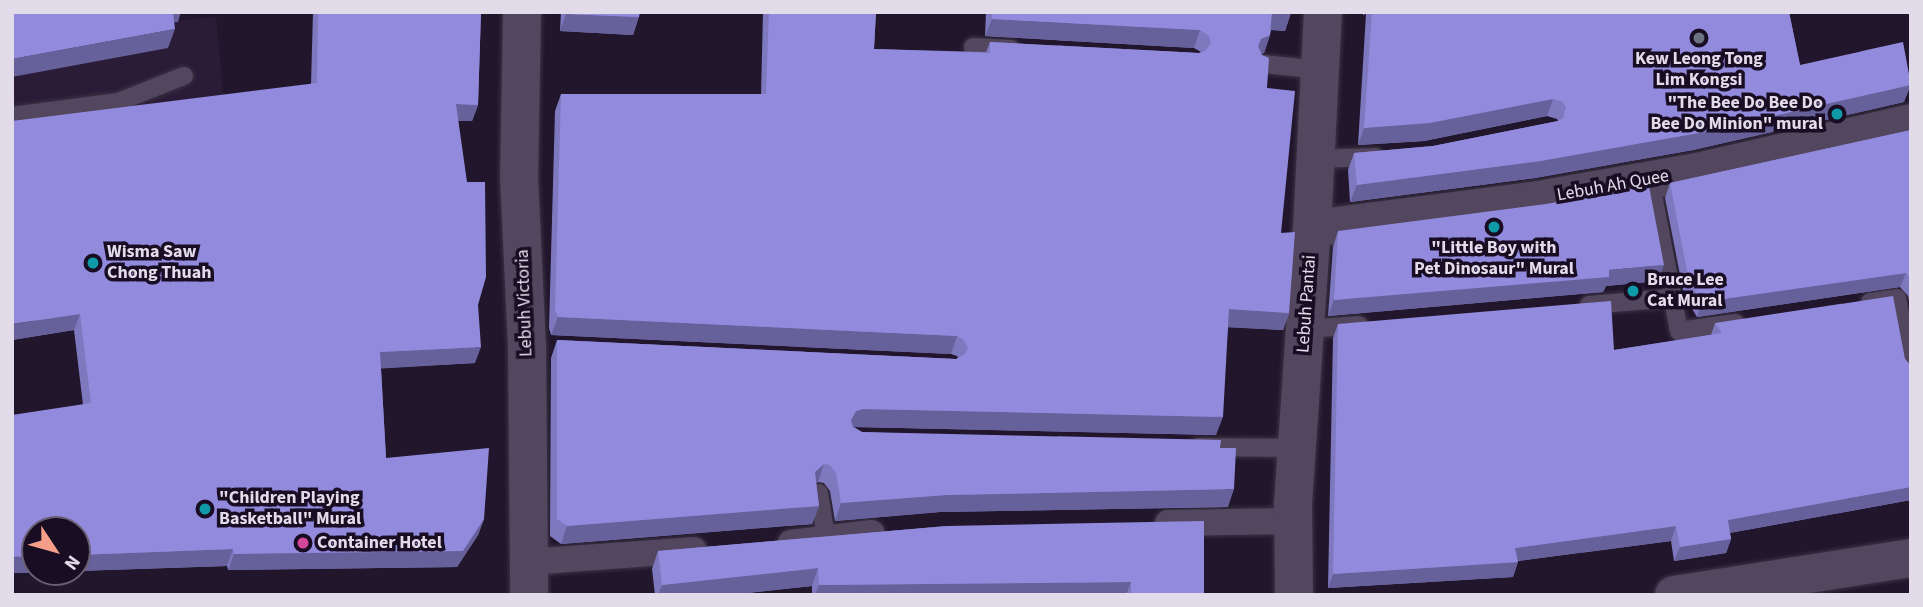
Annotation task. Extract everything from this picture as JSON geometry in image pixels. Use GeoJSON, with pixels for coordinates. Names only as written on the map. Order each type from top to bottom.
{"type":"FeatureCollection","features":[{"type":"Feature","properties":{"kind":"street","name":"Lebuh Victoria"},"geometry":{"type":"LineString","coordinates":[[522,12],[519,177],[537,346],[528,579]]}},
{"type":"Feature","properties":{"kind":"street","name":"Lebuh Pantai"},"geometry":{"type":"LineString","coordinates":[[1294,595],[1296,448],[1306,330],[1322,12]]}},
{"type":"Feature","properties":{"kind":"street","name":"Lebuh Ah Quee"},"geometry":{"type":"LineString","coordinates":[[1312,228],[1538,199],[1650,179],[1911,122]]}},
{"type":"Feature","properties":{"kind":"street"},"geometry":{"type":"LineString","coordinates":[[1143,524],[1293,521]]}},
{"type":"Feature","properties":{"kind":"street"},"geometry":{"type":"LineString","coordinates":[[768,545],[902,531]]}},
{"type":"Feature","properties":{"kind":"street"},"geometry":{"type":"LineString","coordinates":[[528,579],[714,549]]}},
{"type":"Feature","properties":{"kind":"street"},"geometry":{"type":"LineString","coordinates":[[1674,595],[1911,558]]}},
{"type":"Feature","properties":{"kind":"lane"},"geometry":{"type":"LineString","coordinates":[[973,47],[1028,50]]}},
{"type":"Feature","properties":{"kind":"lane"},"geometry":{"type":"LineString","coordinates":[[1263,64],[1320,70]]}},
{"type":"Feature","properties":{"kind":"lane"},"geometry":{"type":"LineString","coordinates":[[12,116],[118,102],[184,76]]}},
{"type":"Feature","properties":{"kind":"lane"},"geometry":{"type":"LineString","coordinates":[[1315,159],[1387,156]]}},
{"type":"Feature","properties":{"kind":"lane"},"geometry":{"type":"LineString","coordinates":[[1650,179],[1679,331],[1747,321]]}},
{"type":"Feature","properties":{"kind":"lane"},"geometry":{"type":"LineString","coordinates":[[1577,306],[1673,298]]}},
{"type":"Feature","properties":{"kind":"lane"},"geometry":{"type":"LineString","coordinates":[[1856,304],[1897,298],[1911,371]]}},
{"type":"Feature","properties":{"kind":"lane"},"geometry":{"type":"LineString","coordinates":[[1306,330],[1374,324]]}},
{"type":"Feature","properties":{"kind":"lane"},"geometry":{"type":"LineString","coordinates":[[1181,447],[1296,448]]}},
{"type":"Feature","properties":{"kind":"lane"},"geometry":{"type":"LineString","coordinates":[[819,493],[826,537]]}},
{"type":"Feature","properties":{"kind":"shaded area"},"geometry":{"type":"Polygon","coordinates":[[[216,16],[224,103],[12,131],[12,77],[167,48],[165,23],[216,16]]]}},
{"type":"Feature","properties":{"kind":"building"},"geometry":{"type":"Polygon","coordinates":[[[12,12],[173,12],[175,29],[12,59],[12,12]]]}},
{"type":"Feature","properties":{"kind":"building"},"geometry":{"type":"Polygon","coordinates":[[[318,12],[481,12],[478,105],[456,104],[467,182],[485,182],[486,277],[478,305],[481,347],[380,352],[386,458],[489,448],[484,519],[463,551],[234,554],[233,549],[91,554],[91,516],[21,516],[21,557],[12,557],[12,415],[91,403],[80,314],[12,324],[12,121],[317,83],[318,12]]]}},
{"type":"Feature","properties":{"kind":"building"},"geometry":{"type":"Polygon","coordinates":[[[640,12],[639,17],[566,14],[640,12]]]}},
{"type":"Feature","properties":{"kind":"building"},"geometry":{"type":"Polygon","coordinates":[[[769,12],[876,12],[874,49],[990,53],[990,42],[1199,53],[1205,51],[1211,43],[1209,36],[1200,30],[992,19],[992,12],[1272,12],[1270,35],[1261,39],[1258,46],[1262,55],[1269,58],[1267,88],[1295,91],[1281,233],[1295,232],[1289,313],[1229,309],[1223,417],[863,409],[856,411],[851,420],[853,427],[862,432],[1221,440],[1220,448],[1236,448],[1234,489],[946,495],[841,503],[836,473],[830,465],[824,464],[815,472],[819,506],[567,526],[557,519],[557,340],[956,359],[965,354],[968,348],[963,339],[957,336],[558,317],[555,310],[561,94],[766,94],[769,12]]]}},
{"type":"Feature","properties":{"kind":"building"},"geometry":{"type":"Polygon","coordinates":[[[1372,12],[1789,12],[1800,65],[1903,42],[1911,85],[1699,133],[1541,161],[1357,185],[1354,153],[1433,146],[1558,121],[1563,118],[1566,108],[1563,102],[1553,99],[1430,123],[1364,128],[1372,12]]]}},
{"type":"Feature","properties":{"kind":"building"},"geometry":{"type":"Polygon","coordinates":[[[1911,130],[1911,278],[1906,273],[1702,302],[1689,281],[1670,183],[1911,130]]]}},
{"type":"Feature","properties":{"kind":"building"},"geometry":{"type":"Polygon","coordinates":[[[1649,186],[1664,265],[1609,270],[1609,277],[1334,300],[1338,231],[1546,204],[1649,186]]]}},
{"type":"Feature","properties":{"kind":"building"},"geometry":{"type":"Polygon","coordinates":[[[1893,296],[1905,359],[1911,366],[1911,487],[1728,520],[1731,539],[1680,547],[1676,526],[1515,548],[1518,562],[1333,574],[1338,324],[1611,301],[1614,350],[1722,333],[1715,323],[1893,296]]]}},
{"type":"Feature","properties":{"kind":"building"},"geometry":{"type":"Polygon","coordinates":[[[1204,521],[1204,595],[1131,595],[1131,582],[819,585],[818,568],[662,585],[658,551],[947,526],[1204,521]]]}},
{"type":"Feature","properties":{"kind":"place","name":"Kew Leong Tong Lim Kongsi"},"geometry":{"type":"Point","coordinates":[1699,38]}},
{"type":"Feature","properties":{"kind":"place","name":"\"The Bee Do Bee Do Bee Do Minion\" mural"},"geometry":{"type":"Point","coordinates":[1837,114]}},
{"type":"Feature","properties":{"kind":"place","name":"\"Little Boy with Pet Dinosaur\" Mural"},"geometry":{"type":"Point","coordinates":[1494,227]}},
{"type":"Feature","properties":{"kind":"place","name":"Wisma Saw Chong Thuah"},"geometry":{"type":"Point","coordinates":[93,263]}},
{"type":"Feature","properties":{"kind":"place","name":"Bruce Lee Cat Mural"},"geometry":{"type":"Point","coordinates":[1633,291]}},
{"type":"Feature","properties":{"kind":"place","name":"\"Children Playing Basketball\" Mural"},"geometry":{"type":"Point","coordinates":[205,509]}},
{"type":"Feature","properties":{"kind":"place","name":"Container Hotel"},"geometry":{"type":"Point","coordinates":[303,543]}}]}
